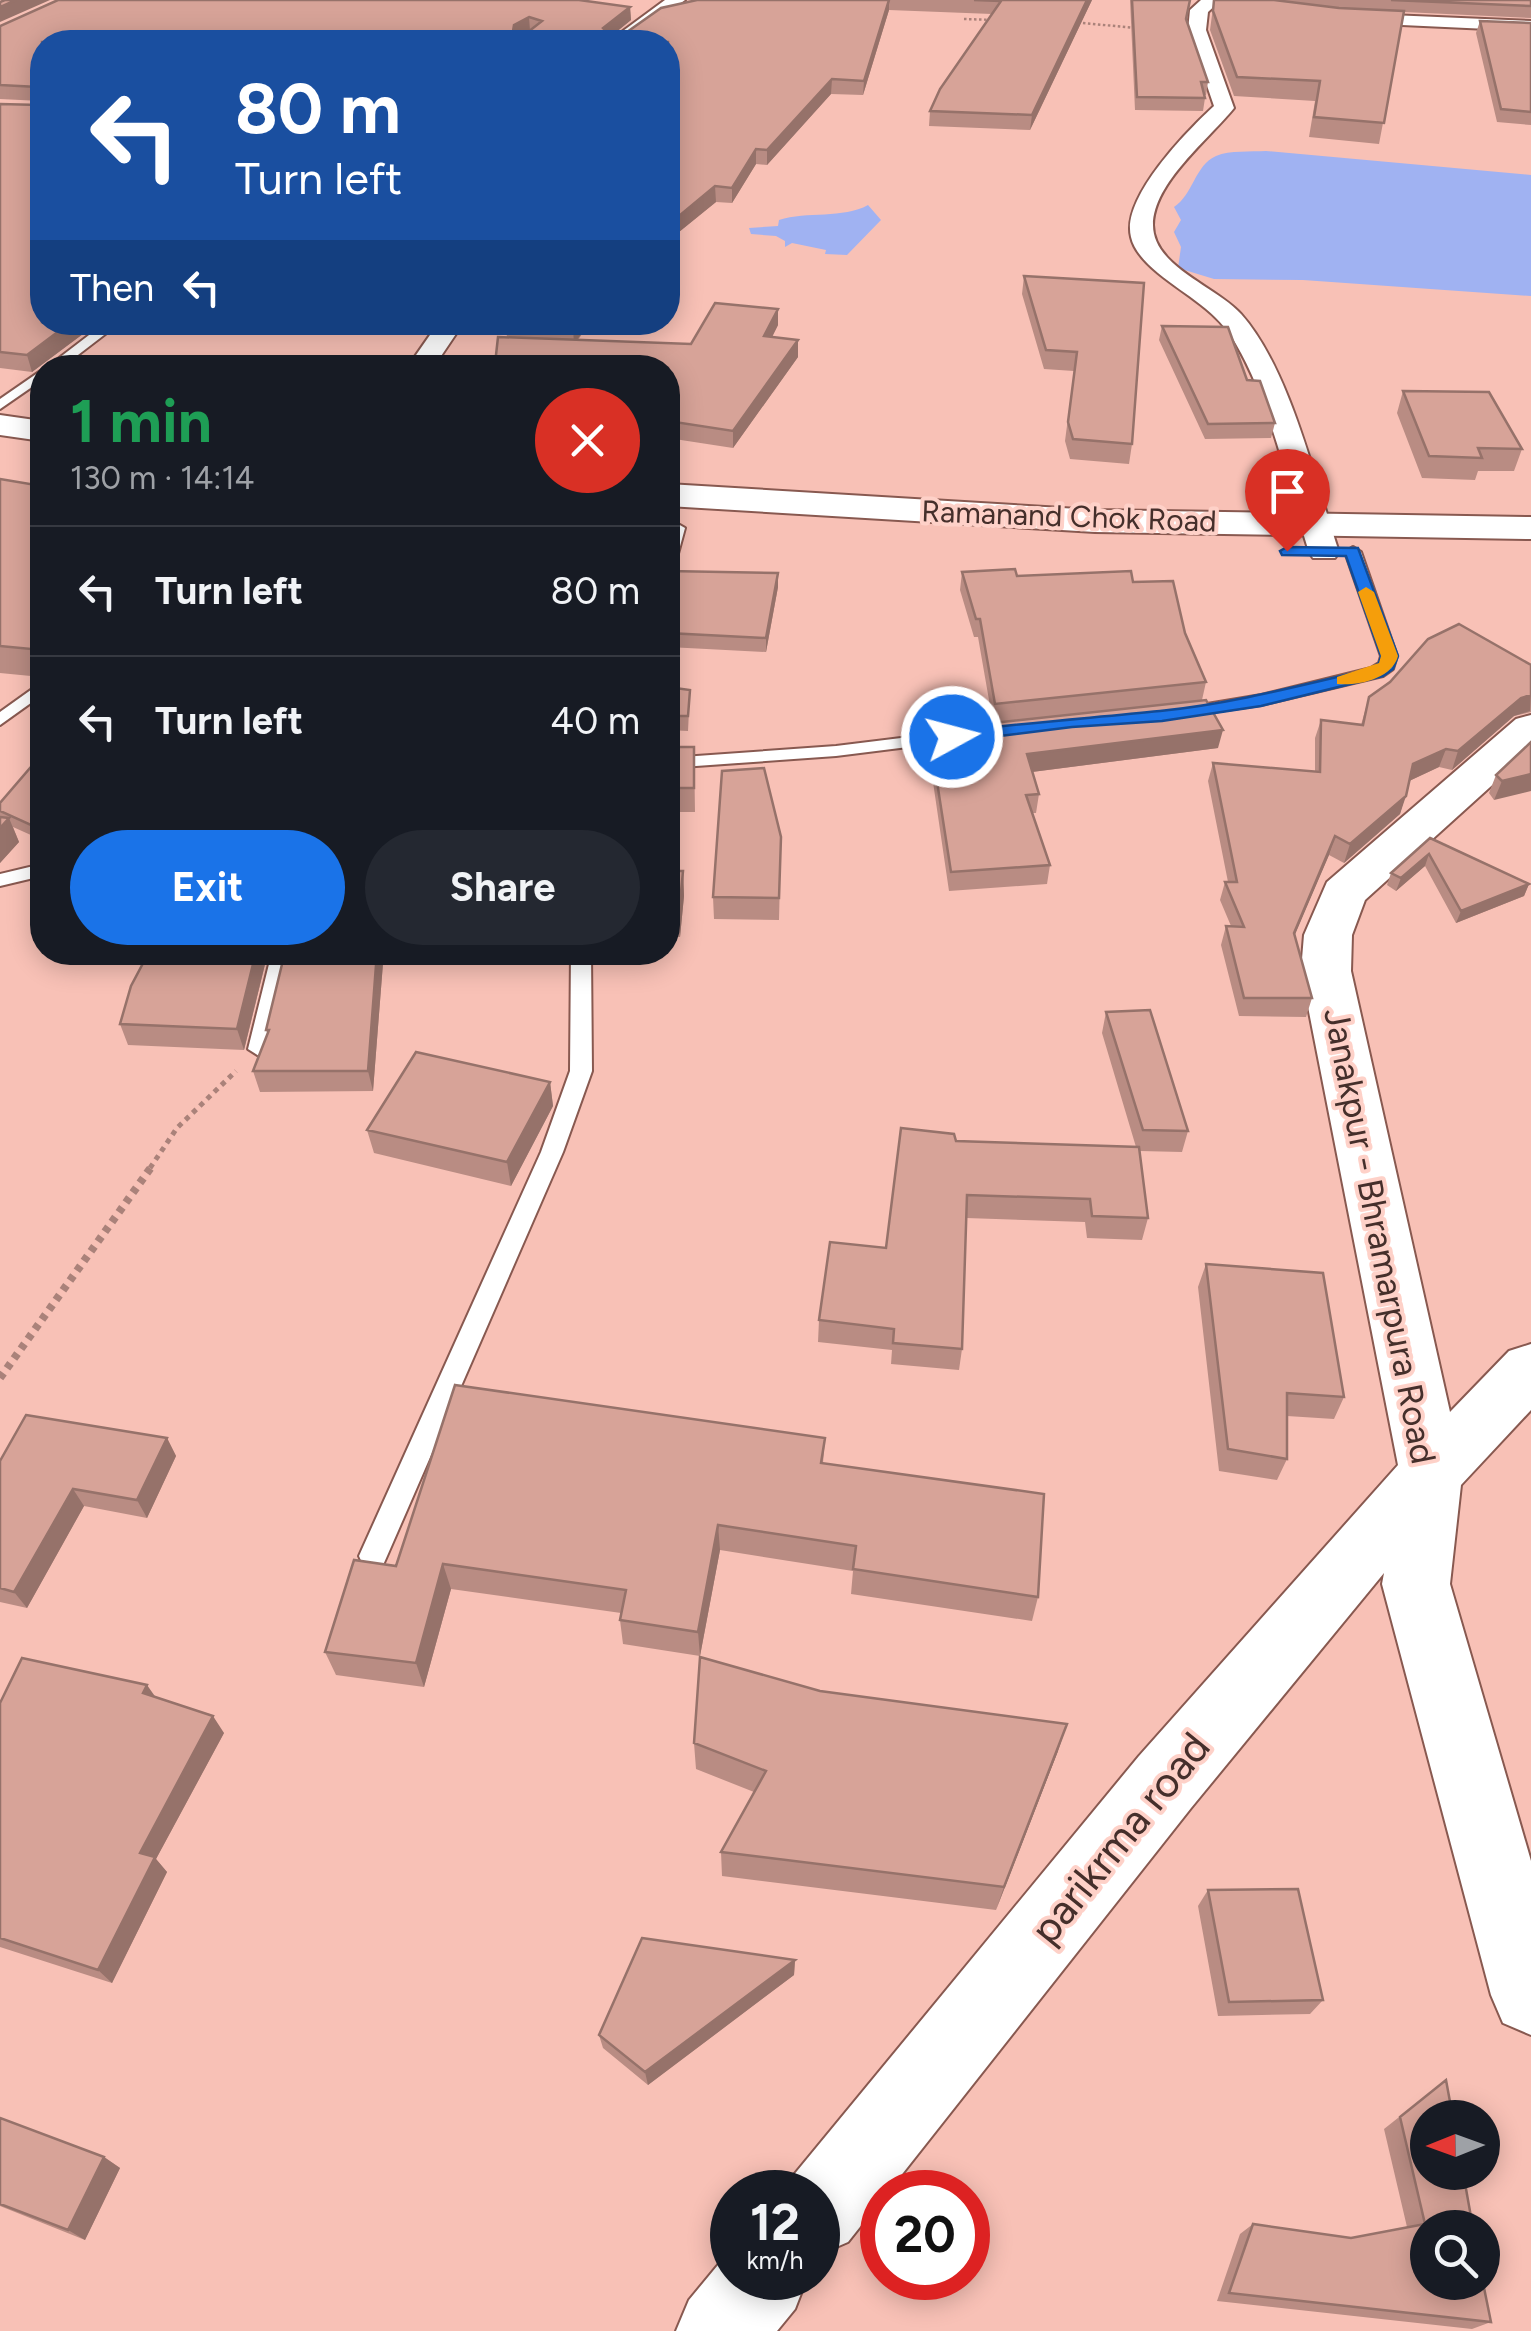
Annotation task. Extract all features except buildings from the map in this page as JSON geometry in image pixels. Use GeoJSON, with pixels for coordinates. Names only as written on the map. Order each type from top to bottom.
{"type":"FeatureCollection","features":[{"type":"Feature","properties":{"kind":"main road"},"geometry":{"type":"LineString","coordinates":[[0,425],[30,429]]}},
{"type":"Feature","properties":{"kind":"main road"},"geometry":{"type":"LineString","coordinates":[[0,452],[30,456]]}},
{"type":"Feature","properties":{"kind":"main road","name":"Ramanand Chok Road"},"geometry":{"type":"LineString","coordinates":[[1331,543],[1531,528]]}},
{"type":"Feature","properties":{"kind":"main road","name":"Ramanand Chok Road"},"geometry":{"type":"LineString","coordinates":[[680,529],[1028,546],[1331,543],[1531,553]]}},
{"type":"Feature","properties":{"kind":"main road","name":"Janakpur - Bhramarpura Road"},"geometry":{"type":"LineString","coordinates":[[1531,728],[1344,894],[1328,934],[1326,970],[1431,1470],[1416,1584],[1531,1994]]}},
{"type":"Feature","properties":{"kind":"main road","name":"parikrma road"},"geometry":{"type":"LineString","coordinates":[[840,2185],[1242,1687],[1431,1470],[1531,1368]]}},
{"type":"Feature","properties":{"kind":"main road"},"geometry":{"type":"LineString","coordinates":[[720,2331],[746,2300]]}},
{"type":"Feature","properties":{"kind":"street"},"geometry":{"type":"LineString","coordinates":[[634,30],[676,0]]}},
{"type":"Feature","properties":{"kind":"street"},"geometry":{"type":"LineString","coordinates":[[1203,0],[1217,1]]}},
{"type":"Feature","properties":{"kind":"street"},"geometry":{"type":"LineString","coordinates":[[1217,1],[1199,10],[1197,30],[1224,108],[1205,124],[1158,182],[1142,210],[1139,233],[1151,258],[1226,313],[1253,350],[1266,374],[1331,543]]}},
{"type":"Feature","properties":{"kind":"street"},"geometry":{"type":"LineString","coordinates":[[1317,16],[1531,26]]}},
{"type":"Feature","properties":{"kind":"lane"},"geometry":{"type":"LineString","coordinates":[[70,355],[97,335]]}},
{"type":"Feature","properties":{"kind":"lane"},"geometry":{"type":"LineString","coordinates":[[0,405],[30,383]]}},
{"type":"Feature","properties":{"kind":"lane"},"geometry":{"type":"LineString","coordinates":[[1162,716],[1261,700],[1377,672],[1387,665],[1390,656],[1331,543]]}},
{"type":"Feature","properties":{"kind":"lane"},"geometry":{"type":"LineString","coordinates":[[0,720],[30,697]]}},
{"type":"Feature","properties":{"kind":"lane"},"geometry":{"type":"LineString","coordinates":[[680,762],[836,751],[972,734]]}},
{"type":"Feature","properties":{"kind":"lane"},"geometry":{"type":"LineString","coordinates":[[0,880],[30,873]]}},
{"type":"Feature","properties":{"kind":"lane"},"geometry":{"type":"LineString","coordinates":[[259,1050],[279,965]]}},
{"type":"Feature","properties":{"kind":"lane"},"geometry":{"type":"LineString","coordinates":[[372,1556],[552,1152],[581,1071],[581,965]]}},
{"type":"Feature","properties":{"kind":"path"},"geometry":{"type":"LineString","coordinates":[[964,19],[997,20]]}},
{"type":"Feature","properties":{"kind":"path"},"geometry":{"type":"LineString","coordinates":[[1060,22],[1197,30]]}},
{"type":"Feature","properties":{"kind":"path"},"geometry":{"type":"LineString","coordinates":[[0,1378],[84,1265],[177,1128],[259,1050]]}},
{"type":"Feature","properties":{"kind":"water"},"geometry":{"type":"Polygon","coordinates":[[[1266,151],[1531,175],[1531,296],[1303,280],[1214,279],[1178,268],[1181,247],[1174,232],[1181,220],[1174,207],[1203,166],[1222,154],[1266,151]]]}},
{"type":"Feature","properties":{"kind":"water"},"geometry":{"type":"Polygon","coordinates":[[[868,205],[881,220],[847,255],[825,254],[826,250],[792,243],[785,247],[785,241],[776,236],[751,234],[749,228],[778,226],[779,220],[790,217],[847,212],[868,205]]]}},
{"type":"Feature","properties":{"kind":"slow traffic"},"geometry":{"type":"LineString","coordinates":[[1343,681],[1377,672],[1387,665],[1390,656],[1366,592]]}},
{"type":"Feature","properties":{"kind":"route"},"geometry":{"type":"LineString","coordinates":[[952,737],[1162,716],[1261,700],[1377,672],[1387,665],[1390,656],[1352,552],[1287,551]]}}]}
